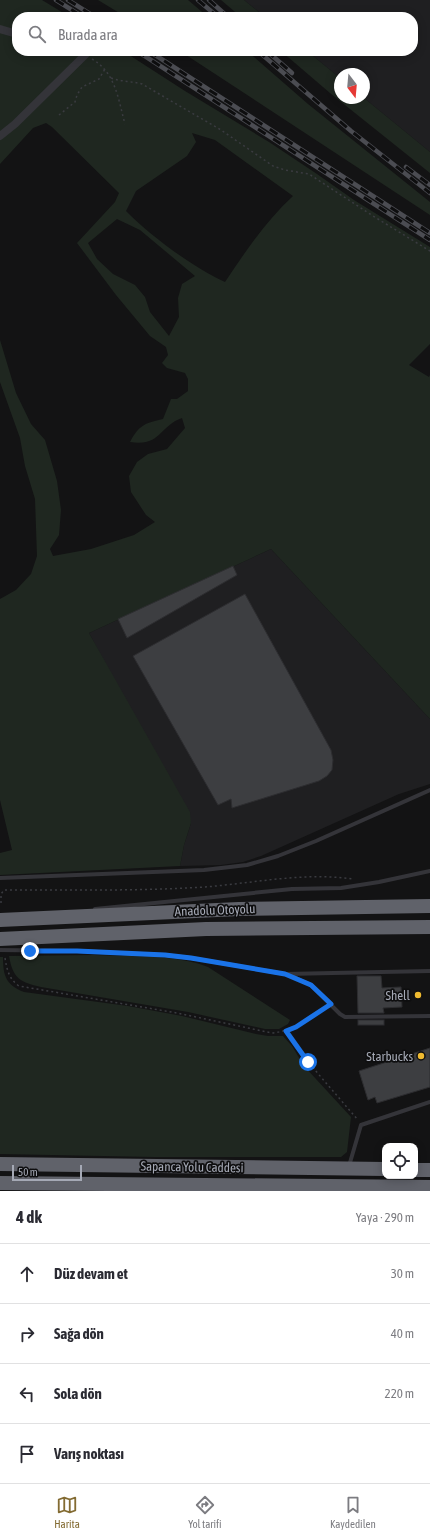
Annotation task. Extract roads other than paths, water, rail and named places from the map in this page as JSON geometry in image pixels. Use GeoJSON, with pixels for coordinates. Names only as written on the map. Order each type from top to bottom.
{"type":"FeatureCollection","features":[{"type":"Feature","properties":{"kind":"highway","name":"Anadolu Otoyolu"},"geometry":{"type":"LineString","coordinates":[[0,919],[239,909],[430,906]]}},
{"type":"Feature","properties":{"kind":"highway","name":"Anadolu Otoyolu"},"geometry":{"type":"LineString","coordinates":[[0,939],[206,929],[430,927]]}},
{"type":"Feature","properties":{"kind":"highway","name":"Sapanca Yolu Caddesi"},"geometry":{"type":"LineString","coordinates":[[0,1164],[382,1169]]}},
{"type":"Feature","properties":{"kind":"highway"},"geometry":{"type":"LineString","coordinates":[[418,1170],[430,1170]]}},
{"type":"Feature","properties":{"kind":"highway","name":"Sapanca Yolu Caddesi"},"geometry":{"type":"LineString","coordinates":[[0,1183],[430,1187]]}},
{"type":"Feature","properties":{"kind":"street"},"geometry":{"type":"LineString","coordinates":[[0,29],[12,33]]}},
{"type":"Feature","properties":{"kind":"street"},"geometry":{"type":"LineString","coordinates":[[0,136],[16,124],[79,56]]}},
{"type":"Feature","properties":{"kind":"lane"},"geometry":{"type":"LineString","coordinates":[[0,878],[204,870],[247,865],[278,856],[316,841],[430,790]]}},
{"type":"Feature","properties":{"kind":"lane"},"geometry":{"type":"LineString","coordinates":[[87,910],[292,889],[340,888],[379,882],[430,871]]}},
{"type":"Feature","properties":{"kind":"lane"},"geometry":{"type":"LineString","coordinates":[[0,919],[63,912]]}},
{"type":"Feature","properties":{"kind":"lane"},"geometry":{"type":"LineString","coordinates":[[0,950],[77,951],[165,955],[285,974],[430,971]]}},
{"type":"Feature","properties":{"kind":"lane"},"geometry":{"type":"LineString","coordinates":[[285,974],[311,985],[340,1014],[346,1017],[430,1016]]}},
{"type":"Feature","properties":{"kind":"lane"},"geometry":{"type":"LineString","coordinates":[[348,1169],[361,1125],[430,1102]]}},
{"type":"Feature","properties":{"kind":"railway"},"geometry":{"type":"LineString","coordinates":[[56,0],[75,12]]}},
{"type":"Feature","properties":{"kind":"railway"},"geometry":{"type":"LineString","coordinates":[[68,0],[87,12]]}},
{"type":"Feature","properties":{"kind":"railway"},"geometry":{"type":"LineString","coordinates":[[198,0],[212,12]]}},
{"type":"Feature","properties":{"kind":"railway"},"geometry":{"type":"LineString","coordinates":[[209,0],[222,12]]}},
{"type":"Feature","properties":{"kind":"railway"},"geometry":{"type":"LineString","coordinates":[[145,56],[430,240]]}},
{"type":"Feature","properties":{"kind":"railway"},"geometry":{"type":"LineString","coordinates":[[157,56],[430,233]]}},
{"type":"Feature","properties":{"kind":"railway"},"geometry":{"type":"LineString","coordinates":[[264,56],[351,131],[430,193]]}},
{"type":"Feature","properties":{"kind":"railway"},"geometry":{"type":"LineString","coordinates":[[273,56],[292,73]]}},
{"type":"Feature","properties":{"kind":"railway"},"geometry":{"type":"LineString","coordinates":[[406,167],[430,185]]}},
{"type":"Feature","properties":{"kind":"place","name":"Shell"},"geometry":{"type":"Point","coordinates":[418,995]}},
{"type":"Feature","properties":{"kind":"place","name":"Starbucks"},"geometry":{"type":"Point","coordinates":[421,1056]}}]}
